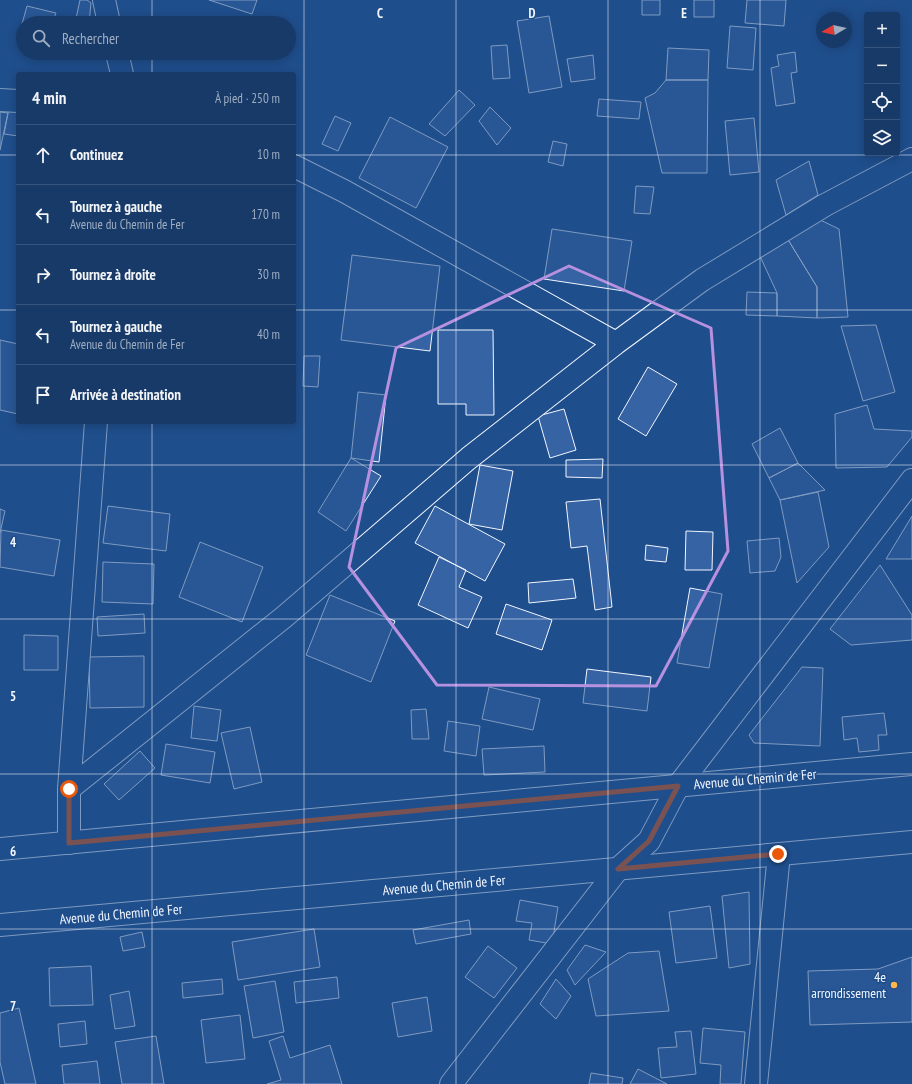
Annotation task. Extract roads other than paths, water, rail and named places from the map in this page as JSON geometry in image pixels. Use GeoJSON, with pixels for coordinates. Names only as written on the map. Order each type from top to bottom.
{"type":"FeatureCollection","features":[{"type":"Feature","properties":{"kind":"street"},"geometry":{"type":"LineString","coordinates":[[104,0],[107,16]]}},
{"type":"Feature","properties":{"kind":"street"},"geometry":{"type":"LineString","coordinates":[[119,60],[122,72]]}},
{"type":"Feature","properties":{"kind":"street"},"geometry":{"type":"LineString","coordinates":[[0,100],[16,102]]}},
{"type":"Feature","properties":{"kind":"street"},"geometry":{"type":"LineString","coordinates":[[69,789],[284,617],[474,454],[616,343],[702,280],[825,205],[912,159]]}},
{"type":"Feature","properties":{"kind":"street"},"geometry":{"type":"LineString","coordinates":[[296,167],[344,191],[616,343]]}},
{"type":"Feature","properties":{"kind":"street"},"geometry":{"type":"LineString","coordinates":[[69,843],[69,789],[96,424]]}},
{"type":"Feature","properties":{"kind":"street"},"geometry":{"type":"LineString","coordinates":[[451,1084],[618,869],[649,841],[678,786],[912,480]]}},
{"type":"Feature","properties":{"kind":"street","name":"Avenue du Chemin de Fer"},"geometry":{"type":"LineString","coordinates":[[0,849],[912,764]]}},
{"type":"Feature","properties":{"kind":"street","name":"Avenue du Chemin de Fer"},"geometry":{"type":"LineString","coordinates":[[0,925],[912,842]]}},
{"type":"Feature","properties":{"kind":"street"},"geometry":{"type":"LineString","coordinates":[[756,1084],[778,854]]}},
{"type":"Feature","properties":{"kind":"place","name":"4e arrondissement"},"geometry":{"type":"Point","coordinates":[894,985]}}]}
